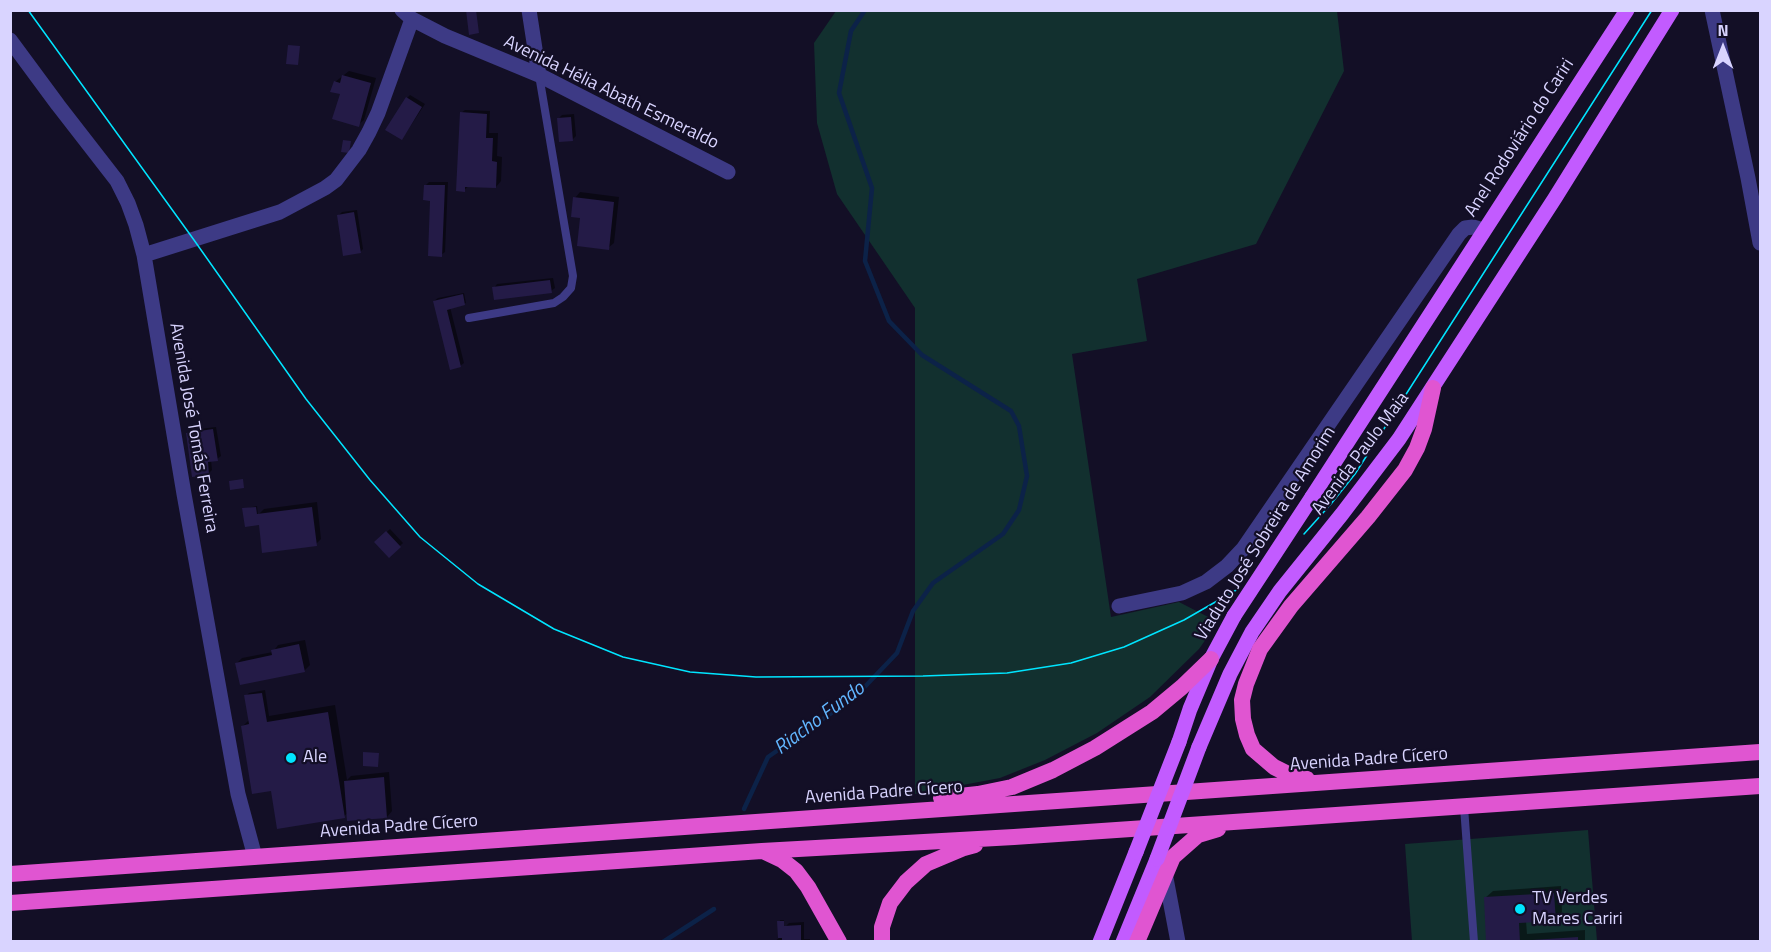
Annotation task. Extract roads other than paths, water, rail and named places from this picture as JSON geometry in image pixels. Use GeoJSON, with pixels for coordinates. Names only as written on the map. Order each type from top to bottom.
{"type":"FeatureCollection","features":[{"type":"Feature","properties":{"kind":"highway"},"geometry":{"type":"LineString","coordinates":[[1323,782],[1288,774],[1274,767],[1253,749],[1243,719],[1242,700],[1246,684],[1260,649],[1291,606],[1368,517],[1405,470],[1424,429],[1433,388]]}},
{"type":"Feature","properties":{"kind":"highway"},"geometry":{"type":"LineString","coordinates":[[898,812],[919,801],[978,794],[1012,787],[1053,770],[1095,748],[1152,712],[1211,659]]}},
{"type":"Feature","properties":{"kind":"highway","name":"Avenida Padre Cícero"},"geometry":{"type":"LineString","coordinates":[[10,874],[1761,752]]}},
{"type":"Feature","properties":{"kind":"highway"},"geometry":{"type":"LineString","coordinates":[[10,903],[1761,786]]}},
{"type":"Feature","properties":{"kind":"highway"},"geometry":{"type":"LineString","coordinates":[[1137,942],[1161,866],[1198,835],[1242,820]]}},
{"type":"Feature","properties":{"kind":"highway"},"geometry":{"type":"LineString","coordinates":[[882,942],[882,927],[890,903],[906,882],[926,864],[964,848],[1014,837]]}},
{"type":"Feature","properties":{"kind":"highway"},"geometry":{"type":"LineString","coordinates":[[762,851],[782,860],[796,872],[808,887],[839,942]]}},
{"type":"Feature","properties":{"kind":"main road","name":"Anel Rodoviário do Cariri"},"geometry":{"type":"LineString","coordinates":[[1446,287],[1627,10]]}},
{"type":"Feature","properties":{"kind":"main road","name":"Avenida Paulo Maia"},"geometry":{"type":"LineString","coordinates":[[1123,942],[1161,866],[1199,747],[1230,674],[1252,632],[1280,591],[1399,439],[1672,10]]}},
{"type":"Feature","properties":{"kind":"main road","name":"Viaduto José Sobreira de Amorim"},"geometry":{"type":"LineString","coordinates":[[1100,942],[1190,709],[1211,659],[1233,616],[1446,287]]}},
{"type":"Feature","properties":{"kind":"street"},"geometry":{"type":"LineString","coordinates":[[529,10],[539,75]]}},
{"type":"Feature","properties":{"kind":"street"},"geometry":{"type":"LineString","coordinates":[[1712,10],[1754,177],[1761,243]]}},
{"type":"Feature","properties":{"kind":"street","name":"Avenida Hélia Abath Esmeraldo"},"geometry":{"type":"LineString","coordinates":[[144,255],[280,212],[336,180],[359,150],[378,113],[407,15],[445,36],[539,75],[728,172]]}},
{"type":"Feature","properties":{"kind":"street","name":"Avenida José Tomás Ferreira"},"geometry":{"type":"LineString","coordinates":[[10,39],[117,181],[128,203],[144,255],[221,706],[238,794],[255,857]]}},
{"type":"Feature","properties":{"kind":"street"},"geometry":{"type":"LineString","coordinates":[[1119,606],[1182,593],[1206,582],[1244,549],[1459,234],[1465,228],[1473,226],[1484,230]]}},
{"type":"Feature","properties":{"kind":"street"},"geometry":{"type":"LineString","coordinates":[[1161,866],[1178,942]]}},
{"type":"Feature","properties":{"kind":"lane"},"geometry":{"type":"LineString","coordinates":[[469,318],[554,303],[571,288],[573,276],[539,75]]}},
{"type":"Feature","properties":{"kind":"lane"},"geometry":{"type":"LineString","coordinates":[[1464,807],[1474,942]]}},
{"type":"Feature","properties":{"kind":"waterway","name":"Riacho Fundo"},"geometry":{"type":"LineString","coordinates":[[744,809],[768,757],[856,696],[897,653],[913,611],[933,583],[1003,534],[1019,510],[1027,476],[1019,426],[1011,411],[922,355],[889,321],[865,261],[872,188],[839,93],[851,31],[865,10]]}},
{"type":"Feature","properties":{"kind":"waterway","name":"Riacho Fundo"},"geometry":{"type":"LineString","coordinates":[[663,942],[714,909]]}},
{"type":"Feature","properties":{"kind":"tram line"},"geometry":{"type":"LineString","coordinates":[[28,10],[306,399],[370,480],[420,537],[478,584],[554,629],[623,657],[690,672],[756,677],[1007,673],[1071,663],[1124,647],[1184,620],[1238,589]]}},
{"type":"Feature","properties":{"kind":"tram line"},"geometry":{"type":"LineString","coordinates":[[1304,534],[1355,474],[1652,10]]}},
{"type":"Feature","properties":{"kind":"place","name":"Ale"},"geometry":{"type":"Point","coordinates":[291,758]}},
{"type":"Feature","properties":{"kind":"place","name":"TV Verdes Mares Cariri"},"geometry":{"type":"Point","coordinates":[1520,909]}}]}
